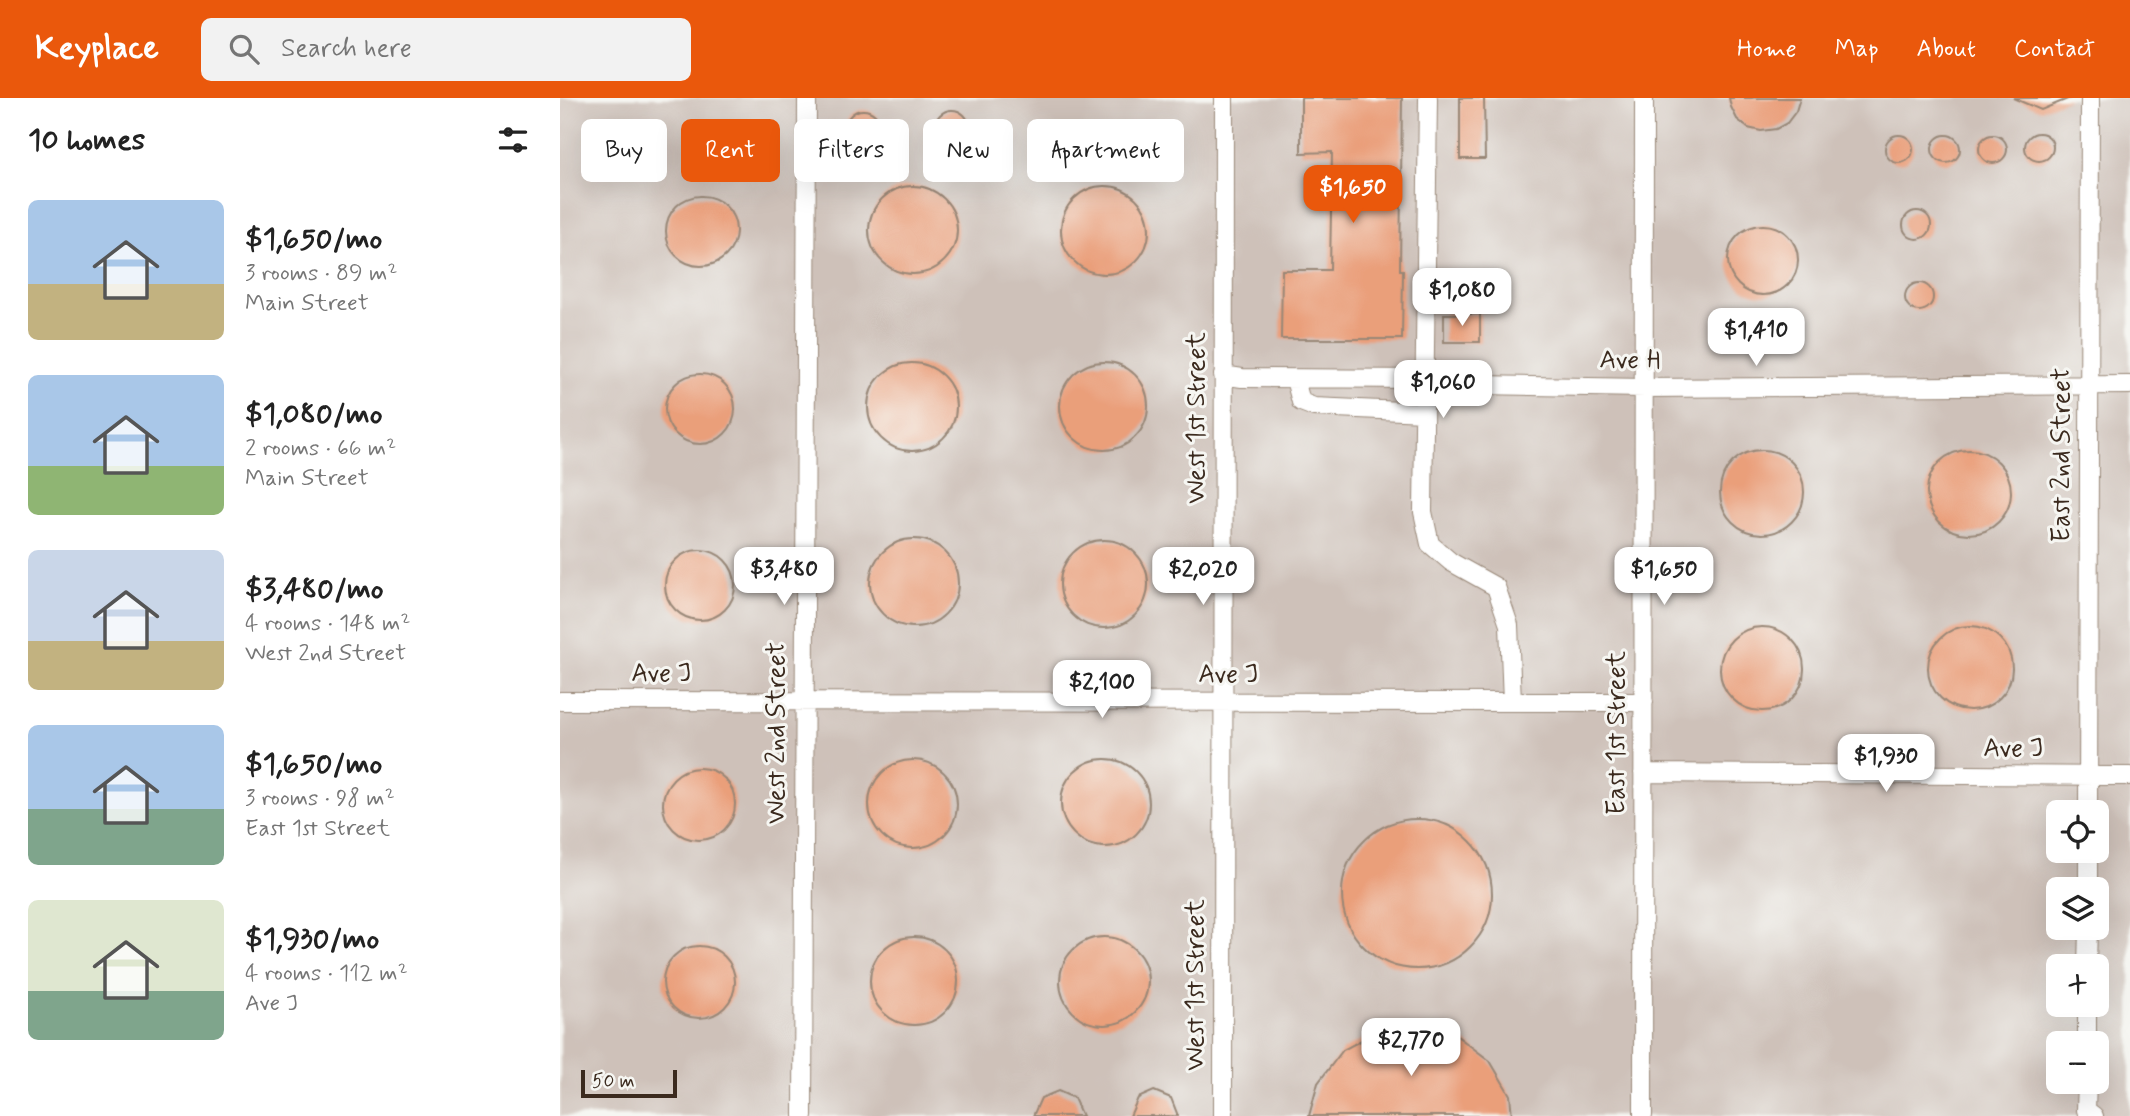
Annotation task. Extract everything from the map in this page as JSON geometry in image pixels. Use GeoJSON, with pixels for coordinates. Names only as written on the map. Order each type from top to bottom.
{"type":"FeatureCollection","features":[{"type":"Feature","properties":{"kind":"street","name":"West 2nd Street"},"geometry":{"type":"LineString","coordinates":[[803,1116],[807,98]]}},
{"type":"Feature","properties":{"kind":"street","name":"West 1st Street"},"geometry":{"type":"LineString","coordinates":[[1223,1116],[1224,98]]}},
{"type":"Feature","properties":{"kind":"street"},"geometry":{"type":"LineString","coordinates":[[1428,98],[1423,512],[1430,544],[1451,562],[1496,587],[1509,625],[1512,702]]}},
{"type":"Feature","properties":{"kind":"street","name":"East 1st Street"},"geometry":{"type":"LineString","coordinates":[[1643,1116],[1644,98]]}},
{"type":"Feature","properties":{"kind":"street","name":"East 2nd Street"},"geometry":{"type":"LineString","coordinates":[[2088,800],[2087,385],[2090,98]]}},
{"type":"Feature","properties":{"kind":"street","name":"Ave H"},"geometry":{"type":"LineString","coordinates":[[1223,375],[1242,378],[1645,388],[2130,385]]}},
{"type":"Feature","properties":{"kind":"street"},"geometry":{"type":"LineString","coordinates":[[1295,379],[1301,402],[1314,407],[1424,412]]}},
{"type":"Feature","properties":{"kind":"street","name":"Ave J"},"geometry":{"type":"LineString","coordinates":[[560,701],[1644,702]]}},
{"type":"Feature","properties":{"kind":"street","name":"Ave J"},"geometry":{"type":"LineString","coordinates":[[1643,773],[2130,776]]}},
{"type":"Feature","properties":{"kind":"street"},"geometry":{"type":"LineString","coordinates":[[2088,1094],[2089,1114]]}},
{"type":"Feature","properties":{"kind":"shaded area"},"geometry":{"type":"Polygon","coordinates":[[[560,98],[2130,98],[2130,1116],[560,1116],[560,98]]]}},
{"type":"Feature","properties":{"kind":"building"},"geometry":{"type":"Polygon","coordinates":[[[1301,98],[1402,98],[1402,339],[1281,339],[1282,270],[1330,270],[1332,152],[1301,153],[1301,98]]]}},
{"type":"Feature","properties":{"kind":"building"},"geometry":{"type":"Polygon","coordinates":[[[1460,98],[1484,98],[1485,159],[1460,159],[1460,98]]]}},
{"type":"Feature","properties":{"kind":"building"},"geometry":{"type":"Polygon","coordinates":[[[1729,98],[1800,98],[1796,111],[1787,123],[1776,129],[1761,131],[1748,128],[1737,119],[1729,98]]]}},
{"type":"Feature","properties":{"kind":"building"},"geometry":{"type":"Polygon","coordinates":[[[2013,98],[2070,98],[2041,110],[2013,98]]]}},
{"type":"Feature","properties":{"kind":"building"},"geometry":{"type":"Polygon","coordinates":[[[856,111],[870,111],[878,119],[848,119],[856,111]]]}},
{"type":"Feature","properties":{"kind":"building"},"geometry":{"type":"Polygon","coordinates":[[[945,111],[959,111],[967,119],[937,119],[945,111]]]}},
{"type":"Feature","properties":{"kind":"building"},"geometry":{"type":"Polygon","coordinates":[[[2039,133],[2049,137],[2053,147],[2049,157],[2039,161],[2029,157],[2025,147],[2029,137],[2039,133]]]}},
{"type":"Feature","properties":{"kind":"building"},"geometry":{"type":"Polygon","coordinates":[[[1899,135],[1909,139],[1913,149],[1909,159],[1899,163],[1889,159],[1885,149],[1889,139],[1899,135]]]}},
{"type":"Feature","properties":{"kind":"building"},"geometry":{"type":"Polygon","coordinates":[[[1946,135],[1956,139],[1960,149],[1956,159],[1946,163],[1936,159],[1932,149],[1936,139],[1946,135]]]}},
{"type":"Feature","properties":{"kind":"building"},"geometry":{"type":"Polygon","coordinates":[[[1993,135],[2003,139],[2007,149],[2003,159],[1993,163],[1983,159],[1979,149],[1983,139],[1993,135]]]}},
{"type":"Feature","properties":{"kind":"building"},"geometry":{"type":"Polygon","coordinates":[[[913,186],[930,190],[944,199],[953,213],[957,230],[953,247],[944,261],[930,270],[913,274],[896,270],[882,261],[873,247],[869,230],[873,213],[882,199],[896,190],[913,186]]]}},
{"type":"Feature","properties":{"kind":"building"},"geometry":{"type":"Polygon","coordinates":[[[1105,186],[1122,190],[1136,199],[1145,213],[1149,230],[1145,247],[1136,261],[1122,270],[1105,274],[1088,270],[1074,261],[1065,247],[1061,230],[1065,213],[1074,199],[1088,190],[1105,186]]]}},
{"type":"Feature","properties":{"kind":"building"},"geometry":{"type":"Polygon","coordinates":[[[701,196],[726,206],[736,231],[726,256],[701,266],[676,256],[666,231],[676,206],[701,196]]]}},
{"type":"Feature","properties":{"kind":"building"},"geometry":{"type":"Polygon","coordinates":[[[1917,211],[1927,215],[1931,225],[1927,235],[1917,239],[1907,235],[1903,225],[1907,215],[1917,211]]]}},
{"type":"Feature","properties":{"kind":"building"},"geometry":{"type":"Polygon","coordinates":[[[1763,225],[1788,235],[1798,260],[1788,285],[1763,295],[1738,285],[1728,260],[1738,235],[1763,225]]]}},
{"type":"Feature","properties":{"kind":"building"},"geometry":{"type":"Polygon","coordinates":[[[1919,283],[1929,287],[1933,297],[1929,307],[1919,311],[1909,307],[1905,297],[1909,287],[1919,283]]]}},
{"type":"Feature","properties":{"kind":"building"},"geometry":{"type":"Polygon","coordinates":[[[1444,314],[1480,314],[1480,342],[1444,342],[1444,314]]]}},
{"type":"Feature","properties":{"kind":"building"},"geometry":{"type":"Polygon","coordinates":[[[1104,362],[1121,366],[1135,375],[1144,389],[1148,406],[1144,423],[1135,437],[1121,446],[1104,450],[1087,446],[1073,437],[1064,423],[1060,406],[1064,389],[1073,375],[1087,366],[1104,362]]]}},
{"type":"Feature","properties":{"kind":"building"},"geometry":{"type":"Polygon","coordinates":[[[912,363],[929,367],[943,376],[952,390],[956,407],[952,424],[943,438],[929,447],[912,451],[895,447],[881,438],[872,424],[868,407],[872,390],[881,376],[895,367],[912,363]]]}},
{"type":"Feature","properties":{"kind":"building"},"geometry":{"type":"Polygon","coordinates":[[[700,374],[725,384],[735,409],[725,434],[700,444],[675,434],[665,409],[675,384],[700,374]]]}},
{"type":"Feature","properties":{"kind":"building"},"geometry":{"type":"Polygon","coordinates":[[[1762,450],[1778,453],[1797,469],[1804,492],[1801,508],[1785,527],[1762,534],[1746,531],[1727,515],[1720,492],[1723,476],[1739,457],[1762,450]]]}},
{"type":"Feature","properties":{"kind":"building"},"geometry":{"type":"Polygon","coordinates":[[[1969,450],[1985,453],[2004,469],[2011,492],[2008,508],[1992,527],[1969,534],[1953,531],[1934,515],[1927,492],[1930,476],[1946,457],[1969,450]]]}},
{"type":"Feature","properties":{"kind":"building"},"geometry":{"type":"Polygon","coordinates":[[[914,539],[931,543],[945,552],[954,566],[958,583],[954,600],[945,614],[931,623],[914,627],[897,623],[883,614],[874,600],[870,583],[874,566],[883,552],[897,543],[914,539]]]}},
{"type":"Feature","properties":{"kind":"building"},"geometry":{"type":"Polygon","coordinates":[[[1104,540],[1121,544],[1135,553],[1144,567],[1148,584],[1144,601],[1135,615],[1121,624],[1104,628],[1087,624],[1073,615],[1064,601],[1060,584],[1064,567],[1073,553],[1087,544],[1104,540]]]}},
{"type":"Feature","properties":{"kind":"building"},"geometry":{"type":"Polygon","coordinates":[[[700,550],[725,560],[735,585],[725,610],[700,620],[675,610],[665,585],[675,560],[700,550]]]}},
{"type":"Feature","properties":{"kind":"building"},"geometry":{"type":"Polygon","coordinates":[[[1970,626],[1993,633],[2005,645],[2012,668],[2005,691],[1993,703],[1970,710],[1947,703],[1935,691],[1928,668],[1935,645],[1947,633],[1970,626]]]}},
{"type":"Feature","properties":{"kind":"building"},"geometry":{"type":"Polygon","coordinates":[[[1762,627],[1785,634],[1797,646],[1804,669],[1797,692],[1785,704],[1762,711],[1739,704],[1727,692],[1720,669],[1727,646],[1739,634],[1762,627]]]}},
{"type":"Feature","properties":{"kind":"building"},"geometry":{"type":"Polygon","coordinates":[[[1105,759],[1122,763],[1136,772],[1145,786],[1149,803],[1145,820],[1136,834],[1122,843],[1105,847],[1088,843],[1074,834],[1065,820],[1061,803],[1065,786],[1074,772],[1088,763],[1105,759]]]}},
{"type":"Feature","properties":{"kind":"building"},"geometry":{"type":"Polygon","coordinates":[[[913,760],[930,764],[944,773],[953,787],[957,804],[953,821],[944,835],[930,844],[913,848],[896,844],[882,835],[873,821],[869,804],[873,787],[882,773],[896,764],[913,760]]]}},
{"type":"Feature","properties":{"kind":"building"},"geometry":{"type":"Polygon","coordinates":[[[699,768],[719,774],[729,784],[735,804],[729,824],[719,834],[699,840],[679,834],[669,824],[663,804],[669,784],[679,774],[699,768]]]}},
{"type":"Feature","properties":{"kind":"building"},"geometry":{"type":"Polygon","coordinates":[[[1417,819],[1446,825],[1470,841],[1486,865],[1492,894],[1486,923],[1470,947],[1446,963],[1417,969],[1388,963],[1364,947],[1348,923],[1342,894],[1348,865],[1364,841],[1388,825],[1417,819]]]}},
{"type":"Feature","properties":{"kind":"building"},"geometry":{"type":"Polygon","coordinates":[[[914,937],[931,941],[945,950],[954,964],[958,981],[954,998],[945,1012],[931,1021],[914,1025],[897,1021],[883,1012],[874,998],[870,981],[874,964],[883,950],[897,941],[914,937]]]}},
{"type":"Feature","properties":{"kind":"building"},"geometry":{"type":"Polygon","coordinates":[[[1104,937],[1121,941],[1135,950],[1144,964],[1148,981],[1144,998],[1135,1012],[1121,1021],[1104,1025],[1087,1021],[1073,1012],[1064,998],[1060,981],[1064,964],[1073,950],[1087,941],[1104,937]]]}},
{"type":"Feature","properties":{"kind":"building"},"geometry":{"type":"Polygon","coordinates":[[[699,946],[719,952],[729,962],[735,982],[729,1002],[719,1012],[699,1018],[679,1012],[669,1002],[663,982],[669,962],[679,952],[699,946]]]}},
{"type":"Feature","properties":{"kind":"building"},"geometry":{"type":"Polygon","coordinates":[[[1419,1026],[1457,1036],[1490,1061],[1510,1095],[1512,1116],[1309,1116],[1318,1083],[1343,1050],[1378,1031],[1419,1026]]]}},
{"type":"Feature","properties":{"kind":"building"},"geometry":{"type":"Polygon","coordinates":[[[1058,1091],[1074,1098],[1082,1116],[1033,1116],[1041,1098],[1058,1091]]]}},
{"type":"Feature","properties":{"kind":"building"},"geometry":{"type":"Polygon","coordinates":[[[1154,1091],[1171,1098],[1178,1116],[1130,1116],[1138,1098],[1154,1091]]]}}]}
